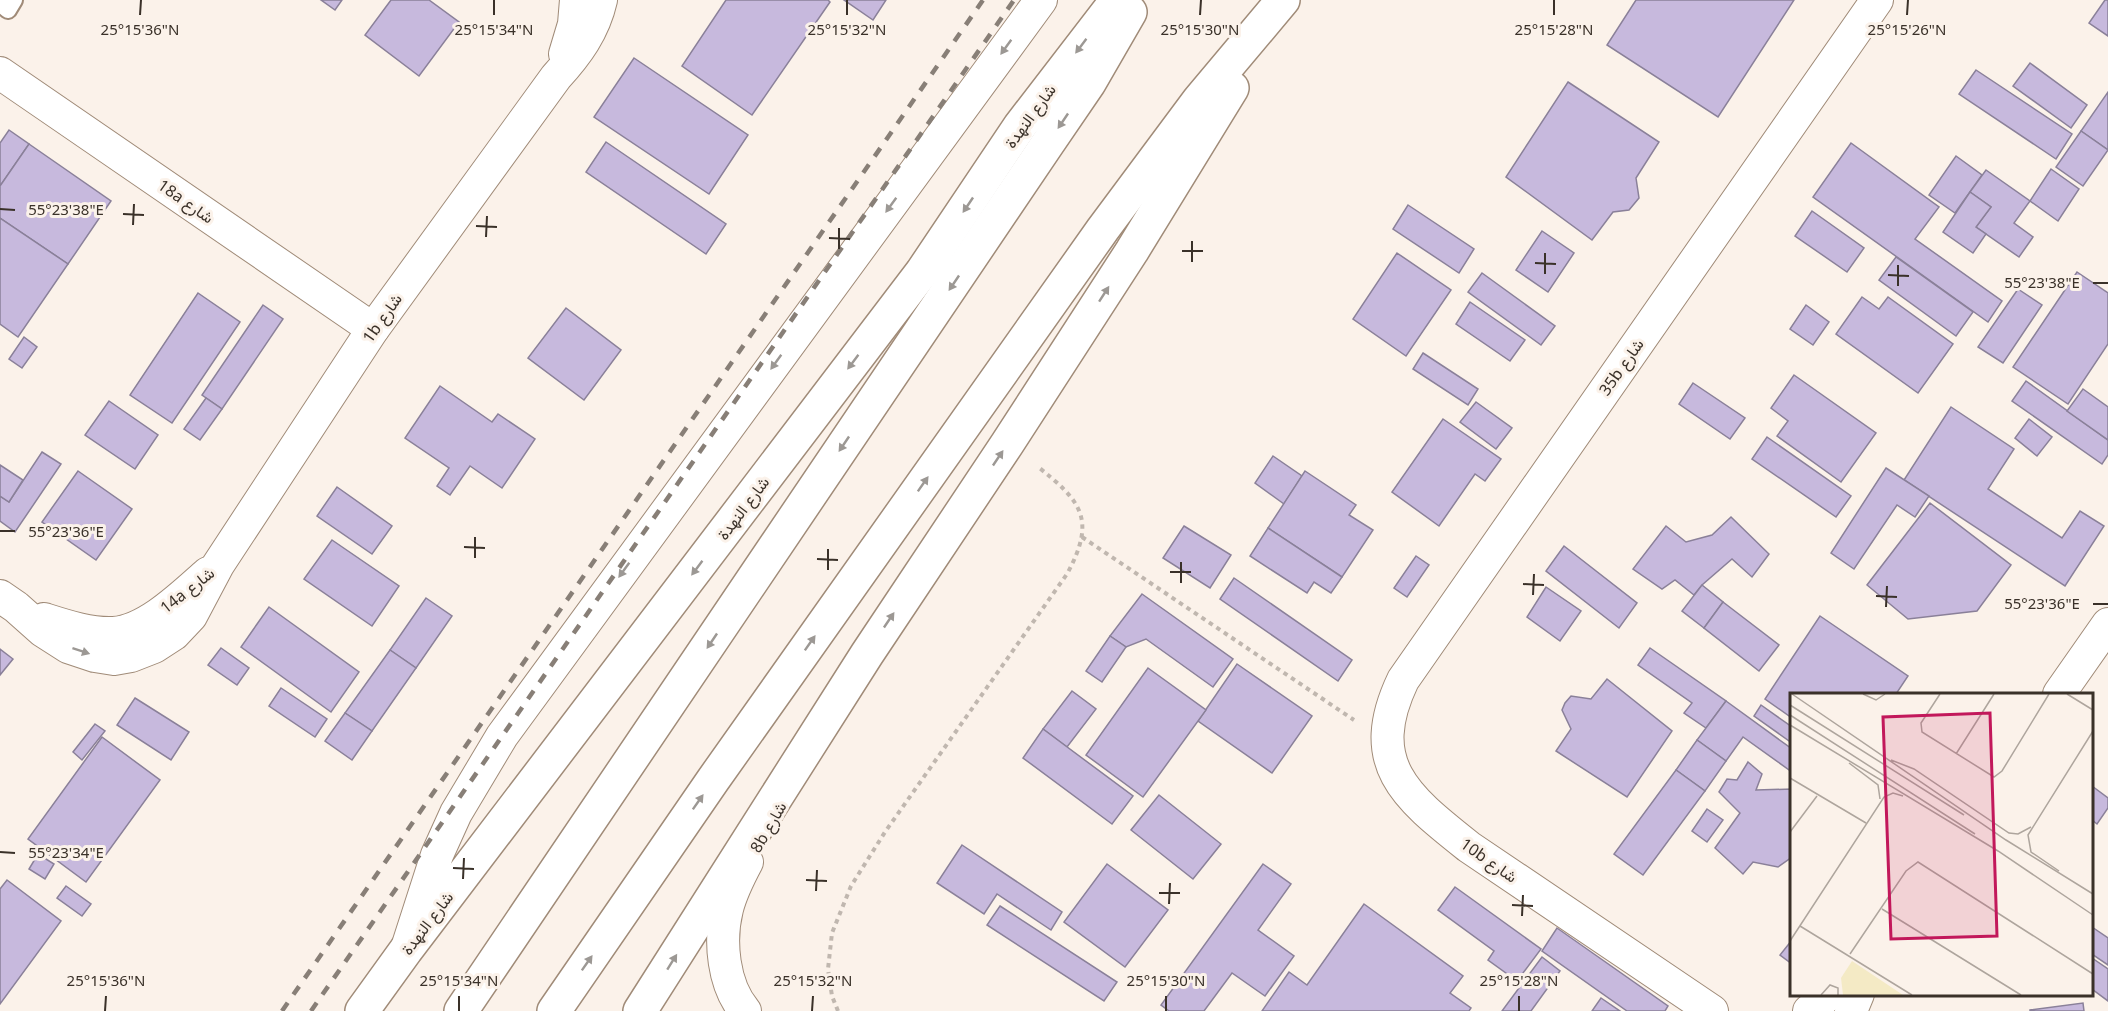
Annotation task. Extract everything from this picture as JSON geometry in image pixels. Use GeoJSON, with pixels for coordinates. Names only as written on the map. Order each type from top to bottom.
{"type":"FeatureCollection","features":[{"type":"Feature","properties":{"kind":"main road","name":"شارع النهدة"},"geometry":{"type":"LineString","coordinates":[[362,1011],[922,272],[1020,126],[1117,0]]}},
{"type":"Feature","properties":{"kind":"main road","name":"شارع النهدة"},"geometry":{"type":"LineString","coordinates":[[461,1011],[1047,146],[1089,83],[1138,0]]}},
{"type":"Feature","properties":{"kind":"main road"},"geometry":{"type":"LineString","coordinates":[[554,1011],[713,780],[1109,220],[1199,100],[1283,0]]}},
{"type":"Feature","properties":{"kind":"main road"},"geometry":{"type":"LineString","coordinates":[[640,1011],[867,654],[1132,251],[1218,110],[1289,0]]}},
{"type":"Feature","properties":{"kind":"street","name":"1b شارع"},"geometry":{"type":"LineString","coordinates":[[556,77],[567,51],[574,24],[576,0]]}},
{"type":"Feature","properties":{"kind":"street","name":"1b شارع"},"geometry":{"type":"LineString","coordinates":[[218,565],[373,329],[556,77],[576,56],[597,17],[601,0]]}},
{"type":"Feature","properties":{"kind":"street"},"geometry":{"type":"LineString","coordinates":[[406,950],[436,855],[456,813],[502,736],[1041,0]]}},
{"type":"Feature","properties":{"kind":"street","name":"35b شارع"},"geometry":{"type":"LineString","coordinates":[[1387,742],[1392,703],[1403,680],[1877,0]]}},
{"type":"Feature","properties":{"kind":"street","name":"18a شارع"},"geometry":{"type":"LineString","coordinates":[[0,73],[373,329]]}},
{"type":"Feature","properties":{"kind":"street","name":"14a شارع"},"geometry":{"type":"LineString","coordinates":[[8,601],[45,619],[72,627],[115,633],[143,625],[218,565]]}},
{"type":"Feature","properties":{"kind":"street"},"geometry":{"type":"LineString","coordinates":[[2060,693],[2108,624]]}},
{"type":"Feature","properties":{"kind":"street","name":"8b شارع"},"geometry":{"type":"LineString","coordinates":[[746,1011],[741,1006],[728,975],[723,942],[727,909],[738,878],[867,654]]}},
{"type":"Feature","properties":{"kind":"street","name":"10b شارع"},"geometry":{"type":"LineString","coordinates":[[1387,742],[1397,778],[1418,804],[1441,825],[1478,853],[1712,1011]]}},
{"type":"Feature","properties":{"kind":"street"},"geometry":{"type":"LineString","coordinates":[[1809,1011],[1827,996]]}},
{"type":"Feature","properties":{"kind":"street"},"geometry":{"type":"LineString","coordinates":[[1851,1011],[1857,996]]}},
{"type":"Feature","properties":{"kind":"path"},"geometry":{"type":"LineString","coordinates":[[838,1011],[832,996],[828,969],[832,933],[851,886],[885,832],[1077,555],[1082,537],[1082,519],[1077,503],[1064,487],[1007,444]]}},
{"type":"Feature","properties":{"kind":"path"},"geometry":{"type":"LineString","coordinates":[[1082,537],[1387,742]]}},
{"type":"Feature","properties":{"kind":"building"},"geometry":{"type":"Polygon","coordinates":[[[321,0],[342,0],[335,10],[321,0]]]}},
{"type":"Feature","properties":{"kind":"building"},"geometry":{"type":"Polygon","coordinates":[[[391,0],[429,0],[459,22],[419,76],[365,35],[391,0]]]}},
{"type":"Feature","properties":{"kind":"building"},"geometry":{"type":"Polygon","coordinates":[[[726,0],[828,0],[830,2],[752,115],[682,66],[726,0]]]}},
{"type":"Feature","properties":{"kind":"building"},"geometry":{"type":"Polygon","coordinates":[[[844,0],[886,0],[873,20],[844,0]]]}},
{"type":"Feature","properties":{"kind":"building"},"geometry":{"type":"Polygon","coordinates":[[[1636,0],[1794,0],[1718,117],[1607,45],[1636,0]]]}},
{"type":"Feature","properties":{"kind":"building"},"geometry":{"type":"Polygon","coordinates":[[[2105,0],[2108,0],[2108,36],[2089,23],[2105,0]]]}},
{"type":"Feature","properties":{"kind":"building"},"geometry":{"type":"Polygon","coordinates":[[[634,58],[748,135],[709,194],[594,117],[634,58]]]}},
{"type":"Feature","properties":{"kind":"building"},"geometry":{"type":"Polygon","coordinates":[[[2030,63],[2087,105],[2071,128],[2013,86],[2030,63]]]}},
{"type":"Feature","properties":{"kind":"building"},"geometry":{"type":"Polygon","coordinates":[[[1976,70],[2072,134],[2056,159],[1959,94],[1976,70]]]}},
{"type":"Feature","properties":{"kind":"building"},"geometry":{"type":"Polygon","coordinates":[[[1568,82],[1659,142],[1636,178],[1639,198],[1629,210],[1613,212],[1592,240],[1506,177],[1568,82]]]}},
{"type":"Feature","properties":{"kind":"building"},"geometry":{"type":"Polygon","coordinates":[[[2108,92],[2108,150],[2081,131],[2108,92]]]}},
{"type":"Feature","properties":{"kind":"building"},"geometry":{"type":"Polygon","coordinates":[[[9,130],[29,144],[0,186],[0,143],[9,130]]]}},
{"type":"Feature","properties":{"kind":"building"},"geometry":{"type":"Polygon","coordinates":[[[2081,131],[2108,150],[2083,186],[2056,167],[2081,131]]]}},
{"type":"Feature","properties":{"kind":"building"},"geometry":{"type":"Polygon","coordinates":[[[606,142],[726,224],[706,254],[586,172],[606,142]]]}},
{"type":"Feature","properties":{"kind":"building"},"geometry":{"type":"Polygon","coordinates":[[[1851,143],[1939,207],[1915,239],[2002,301],[1988,322],[1813,197],[1851,143]]]}},
{"type":"Feature","properties":{"kind":"building"},"geometry":{"type":"Polygon","coordinates":[[[29,144],[111,201],[68,264],[0,218],[0,186],[29,144]]]}},
{"type":"Feature","properties":{"kind":"building"},"geometry":{"type":"Polygon","coordinates":[[[1956,156],[1982,175],[1955,213],[1929,195],[1956,156]]]}},
{"type":"Feature","properties":{"kind":"building"},"geometry":{"type":"Polygon","coordinates":[[[2051,169],[2079,189],[2058,221],[2030,201],[2051,169]]]}},
{"type":"Feature","properties":{"kind":"building"},"geometry":{"type":"Polygon","coordinates":[[[1986,170],[2030,201],[2014,223],[2033,237],[2019,257],[1976,227],[1991,207],[1970,192],[1986,170]]]}},
{"type":"Feature","properties":{"kind":"building"},"geometry":{"type":"Polygon","coordinates":[[[1970,192],[1991,207],[1976,227],[1986,234],[1973,253],[1943,232],[1970,192]]]}},
{"type":"Feature","properties":{"kind":"building"},"geometry":{"type":"Polygon","coordinates":[[[1408,205],[1474,249],[1459,273],[1393,229],[1408,205]]]}},
{"type":"Feature","properties":{"kind":"building"},"geometry":{"type":"Polygon","coordinates":[[[1812,211],[1864,248],[1847,272],[1795,236],[1812,211]]]}},
{"type":"Feature","properties":{"kind":"building"},"geometry":{"type":"Polygon","coordinates":[[[0,218],[68,264],[18,337],[0,324],[0,218]]]}},
{"type":"Feature","properties":{"kind":"building"},"geometry":{"type":"Polygon","coordinates":[[[1542,231],[1574,253],[1548,292],[1516,270],[1542,231]]]}},
{"type":"Feature","properties":{"kind":"building"},"geometry":{"type":"Polygon","coordinates":[[[1397,253],[1451,290],[1406,356],[1353,319],[1397,253]]]}},
{"type":"Feature","properties":{"kind":"building"},"geometry":{"type":"Polygon","coordinates":[[[1896,257],[1973,312],[1956,336],[1879,280],[1896,257]]]}},
{"type":"Feature","properties":{"kind":"building"},"geometry":{"type":"Polygon","coordinates":[[[2077,272],[2108,293],[2108,344],[2068,404],[2013,367],[2077,272]]]}},
{"type":"Feature","properties":{"kind":"building"},"geometry":{"type":"Polygon","coordinates":[[[1482,273],[1555,326],[1541,345],[1468,292],[1482,273]]]}},
{"type":"Feature","properties":{"kind":"building"},"geometry":{"type":"Polygon","coordinates":[[[2018,289],[2042,305],[2003,363],[1978,347],[2018,289]]]}},
{"type":"Feature","properties":{"kind":"building"},"geometry":{"type":"Polygon","coordinates":[[[198,293],[240,322],[172,423],[130,395],[198,293]]]}},
{"type":"Feature","properties":{"kind":"building"},"geometry":{"type":"Polygon","coordinates":[[[1862,297],[1879,309],[1888,297],[1953,344],[1918,393],[1836,334],[1862,297]]]}},
{"type":"Feature","properties":{"kind":"building"},"geometry":{"type":"Polygon","coordinates":[[[1470,302],[1525,340],[1510,361],[1456,324],[1470,302]]]}},
{"type":"Feature","properties":{"kind":"building"},"geometry":{"type":"Polygon","coordinates":[[[263,305],[283,319],[222,409],[202,395],[263,305]]]}},
{"type":"Feature","properties":{"kind":"building"},"geometry":{"type":"Polygon","coordinates":[[[1806,305],[1829,322],[1813,345],[1790,329],[1806,305]]]}},
{"type":"Feature","properties":{"kind":"building"},"geometry":{"type":"Polygon","coordinates":[[[566,308],[621,350],[584,400],[528,358],[566,308]]]}},
{"type":"Feature","properties":{"kind":"building"},"geometry":{"type":"Polygon","coordinates":[[[24,337],[37,347],[22,368],[9,359],[24,337]]]}},
{"type":"Feature","properties":{"kind":"building"},"geometry":{"type":"Polygon","coordinates":[[[1423,353],[1478,389],[1468,405],[1413,369],[1423,353]]]}},
{"type":"Feature","properties":{"kind":"building"},"geometry":{"type":"Polygon","coordinates":[[[1794,375],[1876,433],[1841,482],[1777,436],[1788,421],[1771,408],[1794,375]]]}},
{"type":"Feature","properties":{"kind":"building"},"geometry":{"type":"Polygon","coordinates":[[[2026,381],[2108,440],[2108,455],[2102,464],[2012,401],[2026,381]]]}},
{"type":"Feature","properties":{"kind":"building"},"geometry":{"type":"Polygon","coordinates":[[[1693,383],[1745,418],[1730,439],[1679,404],[1693,383]]]}},
{"type":"Feature","properties":{"kind":"building"},"geometry":{"type":"Polygon","coordinates":[[[440,386],[492,422],[498,414],[535,439],[502,488],[470,466],[450,495],[437,486],[449,468],[405,438],[440,386]]]}},
{"type":"Feature","properties":{"kind":"building"},"geometry":{"type":"Polygon","coordinates":[[[2083,389],[2108,407],[2108,440],[2067,411],[2083,389]]]}},
{"type":"Feature","properties":{"kind":"building"},"geometry":{"type":"Polygon","coordinates":[[[206,398],[222,409],[200,440],[184,429],[206,398]]]}},
{"type":"Feature","properties":{"kind":"building"},"geometry":{"type":"Polygon","coordinates":[[[109,401],[158,435],[135,469],[85,435],[109,401]]]}},
{"type":"Feature","properties":{"kind":"building"},"geometry":{"type":"Polygon","coordinates":[[[1476,402],[1512,428],[1496,449],[1460,422],[1476,402]]]}},
{"type":"Feature","properties":{"kind":"building"},"geometry":{"type":"Polygon","coordinates":[[[1951,407],[2014,449],[1988,489],[2062,538],[2080,511],[2104,526],[2065,586],[1904,480],[1951,407]]]}},
{"type":"Feature","properties":{"kind":"building"},"geometry":{"type":"Polygon","coordinates":[[[1443,419],[1501,459],[1485,481],[1475,474],[1439,526],[1392,492],[1443,419]]]}},
{"type":"Feature","properties":{"kind":"building"},"geometry":{"type":"Polygon","coordinates":[[[2029,419],[2052,437],[2037,456],[2015,438],[2029,419]]]}},
{"type":"Feature","properties":{"kind":"building"},"geometry":{"type":"Polygon","coordinates":[[[1767,437],[1851,496],[1836,517],[1752,459],[1767,437]]]}},
{"type":"Feature","properties":{"kind":"building"},"geometry":{"type":"Polygon","coordinates":[[[42,452],[61,464],[15,532],[0,521],[0,496],[9,502],[42,452]]]}},
{"type":"Feature","properties":{"kind":"building"},"geometry":{"type":"Polygon","coordinates":[[[1273,456],[1302,476],[1284,504],[1255,483],[1273,456]]]}},
{"type":"Feature","properties":{"kind":"building"},"geometry":{"type":"Polygon","coordinates":[[[0,465],[23,480],[9,502],[0,496],[0,465]]]}},
{"type":"Feature","properties":{"kind":"building"},"geometry":{"type":"Polygon","coordinates":[[[1886,468],[1929,496],[1915,517],[1897,505],[1854,569],[1831,553],[1886,468]]]}},
{"type":"Feature","properties":{"kind":"building"},"geometry":{"type":"Polygon","coordinates":[[[78,471],[132,509],[96,560],[42,522],[78,471]]]}},
{"type":"Feature","properties":{"kind":"building"},"geometry":{"type":"Polygon","coordinates":[[[1305,471],[1356,505],[1349,515],[1373,530],[1342,577],[1268,528],[1305,471]]]}},
{"type":"Feature","properties":{"kind":"building"},"geometry":{"type":"Polygon","coordinates":[[[337,487],[392,526],[372,554],[317,516],[337,487]]]}},
{"type":"Feature","properties":{"kind":"building"},"geometry":{"type":"Polygon","coordinates":[[[1930,503],[2011,565],[1977,611],[1908,619],[1867,585],[1930,503]]]}},
{"type":"Feature","properties":{"kind":"building"},"geometry":{"type":"Polygon","coordinates":[[[1731,517],[1769,554],[1752,577],[1732,559],[1694,595],[1675,580],[1662,589],[1633,569],[1666,526],[1686,542],[1712,535],[1731,517]]]}},
{"type":"Feature","properties":{"kind":"building"},"geometry":{"type":"Polygon","coordinates":[[[1184,526],[1231,555],[1210,588],[1163,558],[1184,526]]]}},
{"type":"Feature","properties":{"kind":"building"},"geometry":{"type":"Polygon","coordinates":[[[1268,528],[1342,577],[1331,593],[1314,582],[1307,593],[1250,556],[1268,528]]]}},
{"type":"Feature","properties":{"kind":"building"},"geometry":{"type":"Polygon","coordinates":[[[332,540],[399,586],[372,626],[304,579],[332,540]]]}},
{"type":"Feature","properties":{"kind":"building"},"geometry":{"type":"Polygon","coordinates":[[[1564,546],[1637,603],[1619,628],[1546,571],[1564,546]]]}},
{"type":"Feature","properties":{"kind":"building"},"geometry":{"type":"Polygon","coordinates":[[[1416,556],[1429,565],[1407,597],[1394,588],[1416,556]]]}},
{"type":"Feature","properties":{"kind":"building"},"geometry":{"type":"Polygon","coordinates":[[[1234,578],[1352,660],[1338,681],[1220,599],[1234,578]]]}},
{"type":"Feature","properties":{"kind":"building"},"geometry":{"type":"Polygon","coordinates":[[[1702,585],[1723,602],[1704,628],[1682,611],[1702,585]]]}},
{"type":"Feature","properties":{"kind":"building"},"geometry":{"type":"Polygon","coordinates":[[[1546,587],[1581,611],[1560,641],[1527,617],[1546,587]]]}},
{"type":"Feature","properties":{"kind":"building"},"geometry":{"type":"Polygon","coordinates":[[[1142,594],[1233,659],[1213,687],[1146,639],[1126,647],[1110,636],[1142,594]]]}},
{"type":"Feature","properties":{"kind":"building"},"geometry":{"type":"Polygon","coordinates":[[[426,598],[452,616],[416,668],[390,650],[426,598]]]}},
{"type":"Feature","properties":{"kind":"building"},"geometry":{"type":"Polygon","coordinates":[[[1723,602],[1779,645],[1759,671],[1704,628],[1723,602]]]}},
{"type":"Feature","properties":{"kind":"building"},"geometry":{"type":"Polygon","coordinates":[[[269,607],[359,672],[331,712],[241,647],[269,607]]]}},
{"type":"Feature","properties":{"kind":"building"},"geometry":{"type":"Polygon","coordinates":[[[1820,616],[1908,676],[1897,693],[1790,693],[1790,717],[1765,699],[1820,616]]]}},
{"type":"Feature","properties":{"kind":"building"},"geometry":{"type":"Polygon","coordinates":[[[1110,636],[1126,647],[1102,682],[1086,671],[1110,636]]]}},
{"type":"Feature","properties":{"kind":"building"},"geometry":{"type":"Polygon","coordinates":[[[221,648],[249,668],[237,685],[208,665],[221,648]]]}},
{"type":"Feature","properties":{"kind":"building"},"geometry":{"type":"Polygon","coordinates":[[[1650,648],[1726,701],[1706,728],[1684,713],[1692,703],[1638,665],[1650,648]]]}},
{"type":"Feature","properties":{"kind":"building"},"geometry":{"type":"Polygon","coordinates":[[[0,649],[13,659],[0,675],[0,649]]]}},
{"type":"Feature","properties":{"kind":"building"},"geometry":{"type":"Polygon","coordinates":[[[390,650],[416,668],[372,731],[345,713],[390,650]]]}},
{"type":"Feature","properties":{"kind":"building"},"geometry":{"type":"Polygon","coordinates":[[[1237,664],[1312,716],[1272,773],[1198,721],[1237,664]]]}},
{"type":"Feature","properties":{"kind":"building"},"geometry":{"type":"Polygon","coordinates":[[[1148,668],[1206,710],[1143,797],[1086,755],[1148,668]]]}},
{"type":"Feature","properties":{"kind":"building"},"geometry":{"type":"Polygon","coordinates":[[[1607,679],[1672,731],[1627,797],[1556,751],[1571,729],[1562,710],[1565,703],[1571,696],[1591,699],[1607,679]]]}},
{"type":"Feature","properties":{"kind":"building"},"geometry":{"type":"Polygon","coordinates":[[[281,688],[327,719],[315,737],[269,706],[281,688]]]}},
{"type":"Feature","properties":{"kind":"building"},"geometry":{"type":"Polygon","coordinates":[[[1072,691],[1096,709],[1067,747],[1043,729],[1072,691]]]}},
{"type":"Feature","properties":{"kind":"building"},"geometry":{"type":"Polygon","coordinates":[[[135,698],[189,732],[171,760],[117,725],[135,698]]]}},
{"type":"Feature","properties":{"kind":"building"},"geometry":{"type":"Polygon","coordinates":[[[1726,701],[1790,748],[1790,771],[1743,737],[1726,761],[1697,740],[1726,701]]]}},
{"type":"Feature","properties":{"kind":"building"},"geometry":{"type":"Polygon","coordinates":[[[1761,705],[1790,726],[1790,742],[1754,716],[1761,705]]]}},
{"type":"Feature","properties":{"kind":"building"},"geometry":{"type":"Polygon","coordinates":[[[345,713],[372,731],[352,760],[325,741],[345,713]]]}},
{"type":"Feature","properties":{"kind":"building"},"geometry":{"type":"Polygon","coordinates":[[[95,724],[105,731],[82,760],[73,752],[95,724]]]}},
{"type":"Feature","properties":{"kind":"building"},"geometry":{"type":"Polygon","coordinates":[[[1043,729],[1133,796],[1112,824],[1023,758],[1043,729]]]}},
{"type":"Feature","properties":{"kind":"building"},"geometry":{"type":"Polygon","coordinates":[[[102,737],[160,780],[86,882],[28,839],[102,737]]]}},
{"type":"Feature","properties":{"kind":"building"},"geometry":{"type":"Polygon","coordinates":[[[1697,740],[1726,761],[1705,791],[1676,770],[1697,740]]]}},
{"type":"Feature","properties":{"kind":"building"},"geometry":{"type":"Polygon","coordinates":[[[1748,762],[1762,774],[1756,790],[1790,789],[1790,858],[1778,867],[1753,862],[1743,874],[1715,848],[1740,813],[1719,792],[1727,779],[1737,780],[1748,762]]]}},
{"type":"Feature","properties":{"kind":"building"},"geometry":{"type":"Polygon","coordinates":[[[1676,770],[1705,791],[1643,875],[1614,854],[1676,770]]]}},
{"type":"Feature","properties":{"kind":"building"},"geometry":{"type":"Polygon","coordinates":[[[2093,787],[2108,798],[2108,808],[2097,824],[2093,821],[2093,787]]]}},
{"type":"Feature","properties":{"kind":"building"},"geometry":{"type":"Polygon","coordinates":[[[1159,795],[1221,844],[1193,879],[1131,830],[1159,795]]]}},
{"type":"Feature","properties":{"kind":"building"},"geometry":{"type":"Polygon","coordinates":[[[1707,809],[1723,820],[1707,842],[1692,831],[1707,809]]]}},
{"type":"Feature","properties":{"kind":"building"},"geometry":{"type":"Polygon","coordinates":[[[962,845],[1062,912],[1051,930],[997,894],[984,914],[937,883],[962,845]]]}},
{"type":"Feature","properties":{"kind":"building"},"geometry":{"type":"Polygon","coordinates":[[[38,854],[54,864],[45,879],[29,869],[38,854]]]}},
{"type":"Feature","properties":{"kind":"building"},"geometry":{"type":"Polygon","coordinates":[[[1107,864],[1168,910],[1125,967],[1064,922],[1107,864]]]}},
{"type":"Feature","properties":{"kind":"building"},"geometry":{"type":"Polygon","coordinates":[[[1263,864],[1291,884],[1258,930],[1294,956],[1265,996],[1232,973],[1204,1011],[1169,1011],[1161,1005],[1263,864]]]}},
{"type":"Feature","properties":{"kind":"building"},"geometry":{"type":"Polygon","coordinates":[[[7,880],[61,921],[0,1004],[0,889],[7,880]]]}},
{"type":"Feature","properties":{"kind":"building"},"geometry":{"type":"Polygon","coordinates":[[[66,886],[91,904],[82,916],[57,898],[66,886]]]}},
{"type":"Feature","properties":{"kind":"building"},"geometry":{"type":"Polygon","coordinates":[[[1455,887],[1541,949],[1517,981],[1488,960],[1494,951],[1438,910],[1455,887]]]}},
{"type":"Feature","properties":{"kind":"building"},"geometry":{"type":"Polygon","coordinates":[[[1364,904],[1463,976],[1450,993],[1471,1008],[1469,1011],[1262,1011],[1289,972],[1307,985],[1364,904]]]}},
{"type":"Feature","properties":{"kind":"building"},"geometry":{"type":"Polygon","coordinates":[[[1000,906],[1117,982],[1104,1001],[987,925],[1000,906]]]}},
{"type":"Feature","properties":{"kind":"building"},"geometry":{"type":"Polygon","coordinates":[[[1557,928],[1668,1006],[1665,1011],[1627,1011],[1542,951],[1557,928]]]}},
{"type":"Feature","properties":{"kind":"building"},"geometry":{"type":"Polygon","coordinates":[[[2093,928],[2108,938],[2108,965],[2093,955],[2093,928]]]}},
{"type":"Feature","properties":{"kind":"building"},"geometry":{"type":"Polygon","coordinates":[[[1790,942],[1790,962],[1780,955],[1790,942]]]}},
{"type":"Feature","properties":{"kind":"building"},"geometry":{"type":"Polygon","coordinates":[[[1542,957],[1560,971],[1531,1011],[1502,1011],[1542,957]]]}},
{"type":"Feature","properties":{"kind":"building"},"geometry":{"type":"Polygon","coordinates":[[[2093,959],[2108,969],[2108,1001],[2093,990],[2093,959]]]}},
{"type":"Feature","properties":{"kind":"building"},"geometry":{"type":"Polygon","coordinates":[[[1601,998],[1620,1011],[1592,1011],[1601,998]]]}},
{"type":"Feature","properties":{"kind":"building"},"geometry":{"type":"Polygon","coordinates":[[[2083,1003],[2084,1011],[2030,1011],[2030,1010],[2083,1003]]]}},
{"type":"Feature","properties":{"kind":"railway"},"geometry":{"type":"LineString","coordinates":[[282,1011],[983,0]]}},
{"type":"Feature","properties":{"kind":"railway"},"geometry":{"type":"LineString","coordinates":[[311,1011],[1014,0]]}}]}
